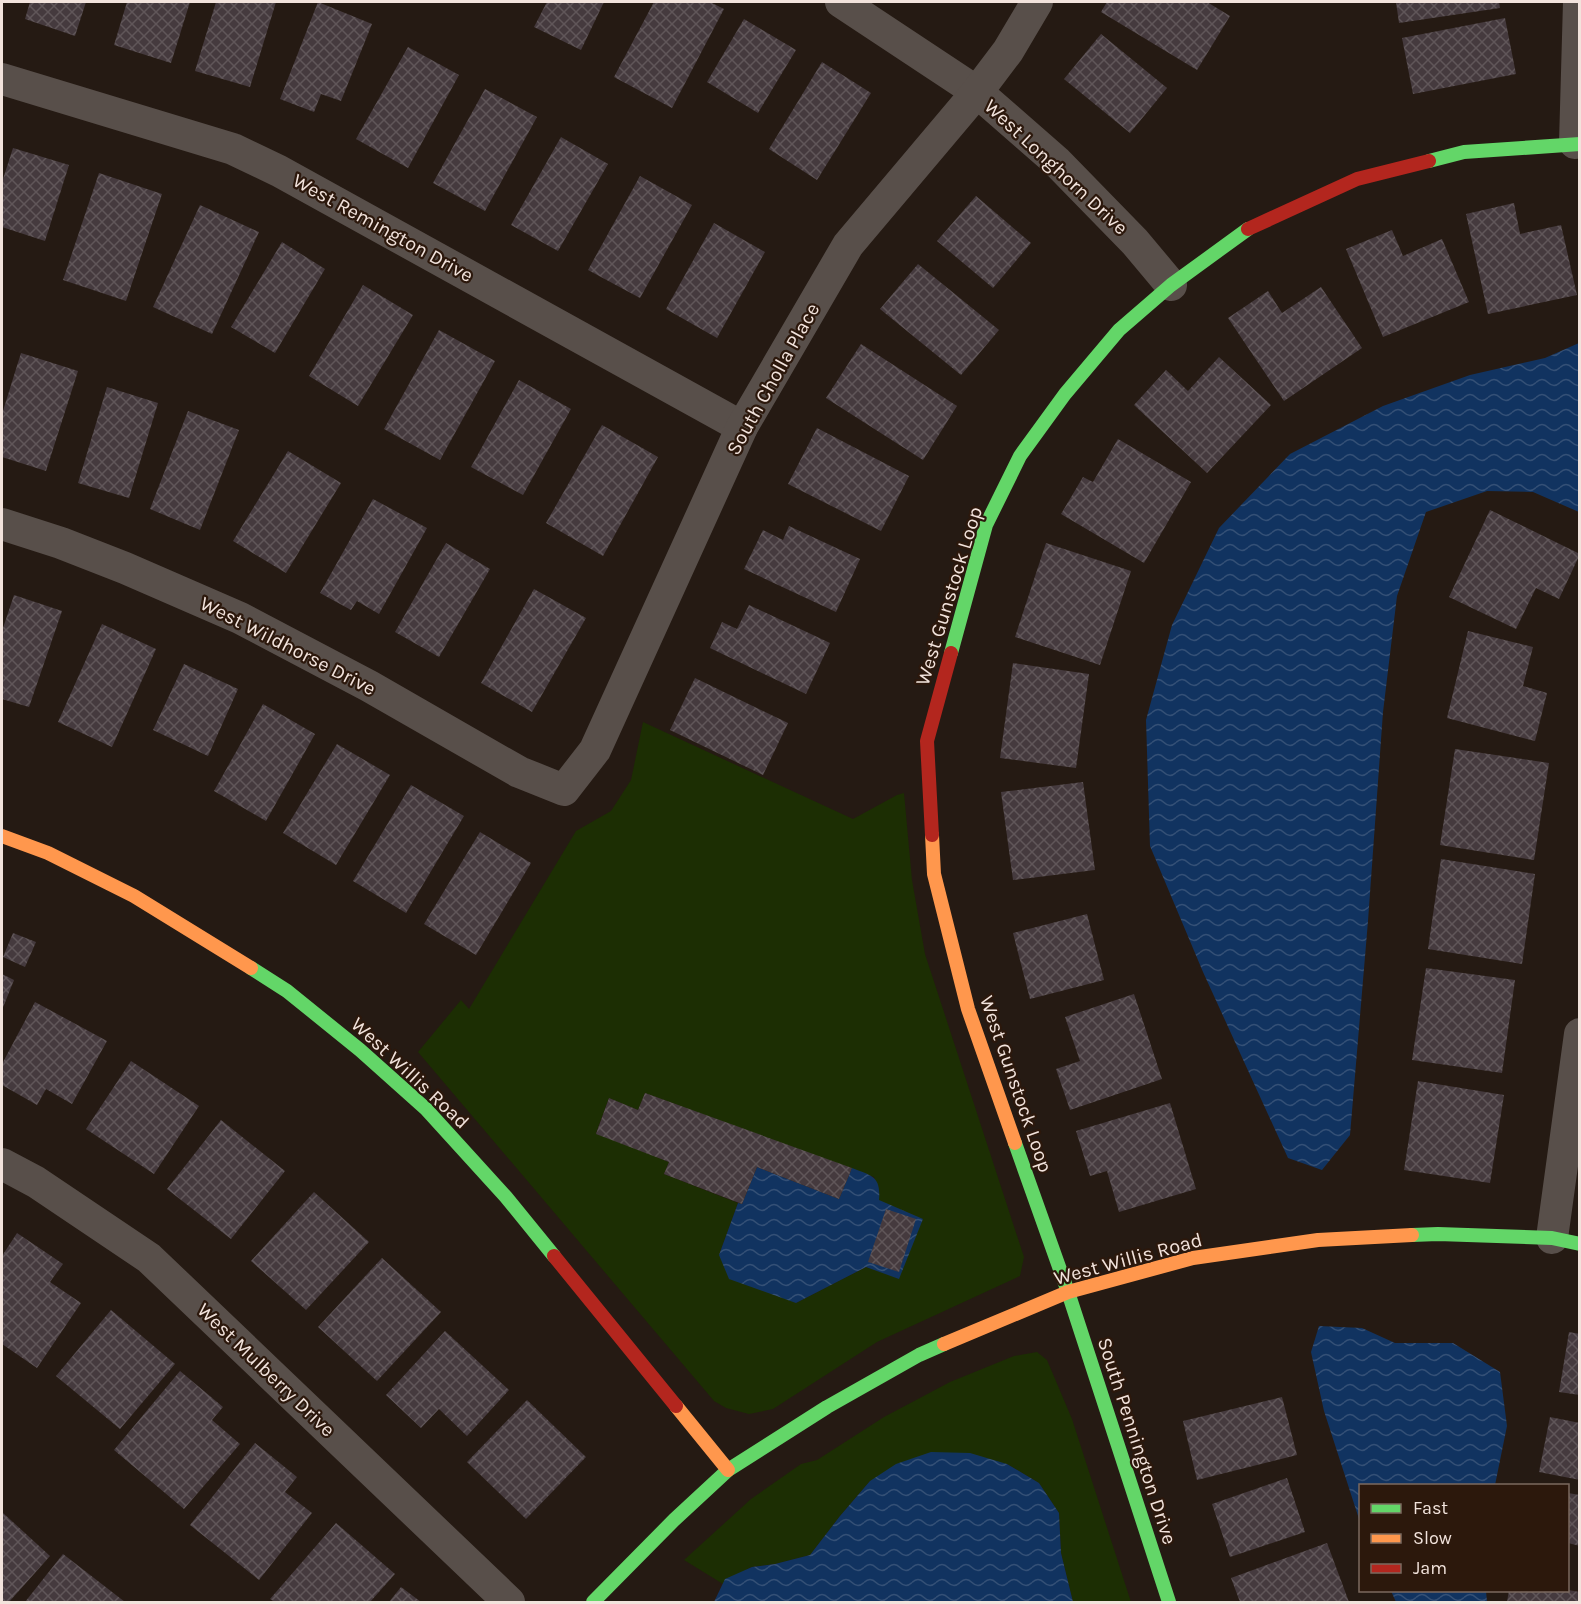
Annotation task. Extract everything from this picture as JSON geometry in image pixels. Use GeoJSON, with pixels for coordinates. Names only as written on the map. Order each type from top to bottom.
{"type":"FeatureCollection","features":[{"type":"Feature","properties":{"kind":"street","name":"West Longhorn Drive"},"geometry":{"type":"LineString","coordinates":[[841,2],[977,92],[1056,161],[1135,242],[1172,285]]}},
{"type":"Feature","properties":{"kind":"street","name":"South Cholla Place"},"geometry":{"type":"LineString","coordinates":[[564,790],[595,750],[742,427],[848,245],[977,92],[1008,51],[1037,2]]}},
{"type":"Feature","properties":{"kind":"street"},"geometry":{"type":"LineString","coordinates":[[1577,144],[1579,2]]}},
{"type":"Feature","properties":{"kind":"street","name":"West Remington Drive"},"geometry":{"type":"LineString","coordinates":[[2,79],[233,149],[279,171],[742,427]]}},
{"type":"Feature","properties":{"kind":"street","name":"West Gunstock Loop"},"geometry":{"type":"LineString","coordinates":[[1068,1292],[966,1000],[934,874],[927,741],[986,525],[1020,456],[1065,394],[1119,330],[1172,285],[1252,226],[1357,179],[1464,152],[1577,144]]}},
{"type":"Feature","properties":{"kind":"street","name":"West Wildhorse Drive"},"geometry":{"type":"LineString","coordinates":[[2,524],[61,543],[240,618],[369,686],[519,772],[564,790]]}},
{"type":"Feature","properties":{"kind":"street","name":"West Willis Road"},"geometry":{"type":"LineString","coordinates":[[2,836],[48,853],[134,896],[287,991],[360,1050],[426,1109],[506,1197],[728,1470]]}},
{"type":"Feature","properties":{"kind":"street"},"geometry":{"type":"LineString","coordinates":[[1566,1241],[1580,1034]]}},
{"type":"Feature","properties":{"kind":"street","name":"West Mulberry Drive"},"geometry":{"type":"LineString","coordinates":[[2,1164],[36,1182],[149,1258],[509,1602]]}},
{"type":"Feature","properties":{"kind":"street","name":"West Willis Road"},"geometry":{"type":"LineString","coordinates":[[593,1602],[728,1470],[827,1407],[920,1355],[1068,1292],[1193,1258],[1318,1240],[1438,1234],[1566,1241]]}},
{"type":"Feature","properties":{"kind":"street","name":"South Pennington Drive"},"geometry":{"type":"LineString","coordinates":[[1068,1292],[1169,1602]]}},
{"type":"Feature","properties":{"kind":"green space"},"geometry":{"type":"Polygon","coordinates":[[[643,722],[853,819],[904,793],[912,880],[925,954],[1024,1257],[1020,1276],[877,1342],[773,1409],[749,1414],[726,1408],[714,1401],[418,1052],[461,1000],[469,1009],[576,831],[611,811],[631,780],[643,722]],[[645,1093],[638,1110],[609,1098],[596,1133],[669,1162],[664,1174],[738,1203],[719,1255],[796,1303],[866,1267],[899,1278],[874,1177],[645,1093]]]}},
{"type":"Feature","properties":{"kind":"green space"},"geometry":{"type":"Polygon","coordinates":[[[1037,1352],[1047,1360],[1072,1419],[1131,1602],[1073,1602],[1061,1553],[1059,1513],[1039,1483],[1007,1464],[870,1481],[810,1555],[775,1564],[751,1567],[723,1584],[684,1560],[751,1499],[801,1464],[817,1460],[884,1417],[950,1382],[1014,1356],[1037,1352]]]}},
{"type":"Feature","properties":{"kind":"water"},"geometry":{"type":"Polygon","coordinates":[[[1579,343],[1579,512],[1533,492],[1487,491],[1426,512],[1397,596],[1383,712],[1350,1135],[1322,1170],[1288,1158],[1203,972],[1150,846],[1146,720],[1172,625],[1219,528],[1290,454],[1383,406],[1470,375],[1545,358],[1579,343]]]}},
{"type":"Feature","properties":{"kind":"water"},"geometry":{"type":"Polygon","coordinates":[[[757,1167],[839,1199],[852,1168],[874,1178],[877,1181],[879,1200],[923,1219],[899,1279],[866,1267],[796,1303],[729,1279],[719,1255],[738,1203],[742,1204],[757,1167]]]}},
{"type":"Feature","properties":{"kind":"water"},"geometry":{"type":"Polygon","coordinates":[[[1319,1326],[1362,1328],[1395,1343],[1453,1343],[1500,1372],[1507,1426],[1495,1484],[1359,1484],[1359,1519],[1324,1411],[1311,1352],[1319,1326]]]}},
{"type":"Feature","properties":{"kind":"water"},"geometry":{"type":"Polygon","coordinates":[[[931,1452],[970,1453],[1007,1464],[1039,1483],[1059,1513],[1061,1553],[1073,1602],[714,1602],[725,1579],[752,1567],[810,1555],[870,1481],[896,1464],[931,1452]]]}},
{"type":"Feature","properties":{"kind":"water"},"geometry":{"type":"Polygon","coordinates":[[[1391,1592],[1486,1592],[1487,1602],[1396,1602],[1391,1592]]]}},
{"type":"Feature","properties":{"kind":"building"},"geometry":{"type":"Polygon","coordinates":[[[30,2],[86,2],[75,36],[25,19],[30,2]]]}},
{"type":"Feature","properties":{"kind":"building"},"geometry":{"type":"Polygon","coordinates":[[[127,2],[190,2],[171,63],[114,45],[127,2]]]}},
{"type":"Feature","properties":{"kind":"building"},"geometry":{"type":"Polygon","coordinates":[[[216,2],[276,2],[250,87],[195,71],[216,2]]]}},
{"type":"Feature","properties":{"kind":"building"},"geometry":{"type":"Polygon","coordinates":[[[318,2],[372,24],[341,101],[321,94],[314,112],[280,99],[318,2]]]}},
{"type":"Feature","properties":{"kind":"building"},"geometry":{"type":"Polygon","coordinates":[[[547,2],[604,2],[581,50],[534,27],[547,2]]]}},
{"type":"Feature","properties":{"kind":"building"},"geometry":{"type":"Polygon","coordinates":[[[654,2],[710,2],[724,9],[672,108],[614,77],[654,2]]]}},
{"type":"Feature","properties":{"kind":"building"},"geometry":{"type":"Polygon","coordinates":[[[1107,2],[1207,2],[1230,16],[1197,70],[1101,12],[1107,2]]]}},
{"type":"Feature","properties":{"kind":"building"},"geometry":{"type":"Polygon","coordinates":[[[1396,2],[1499,2],[1500,8],[1399,23],[1396,2]]]}},
{"type":"Feature","properties":{"kind":"building"},"geometry":{"type":"Polygon","coordinates":[[[1505,18],[1516,74],[1413,94],[1402,38],[1505,18]]]}},
{"type":"Feature","properties":{"kind":"building"},"geometry":{"type":"Polygon","coordinates":[[[744,19],[796,50],[758,113],[707,82],[744,19]]]}},
{"type":"Feature","properties":{"kind":"building"},"geometry":{"type":"Polygon","coordinates":[[[1101,34],[1167,88],[1130,133],[1064,79],[1101,34]]]}},
{"type":"Feature","properties":{"kind":"building"},"geometry":{"type":"Polygon","coordinates":[[[408,47],[459,75],[408,168],[356,139],[408,47]]]}},
{"type":"Feature","properties":{"kind":"building"},"geometry":{"type":"Polygon","coordinates":[[[822,62],[871,93],[817,180],[769,149],[822,62]]]}},
{"type":"Feature","properties":{"kind":"building"},"geometry":{"type":"Polygon","coordinates":[[[485,89],[537,117],[485,211],[433,183],[485,89]]]}},
{"type":"Feature","properties":{"kind":"building"},"geometry":{"type":"Polygon","coordinates":[[[561,137],[608,164],[558,251],[511,225],[561,137]]]}},
{"type":"Feature","properties":{"kind":"building"},"geometry":{"type":"Polygon","coordinates":[[[13,148],[69,165],[45,241],[2,227],[2,182],[13,148]]]}},
{"type":"Feature","properties":{"kind":"building"},"geometry":{"type":"Polygon","coordinates":[[[99,173],[162,194],[126,301],[63,280],[99,173]]]}},
{"type":"Feature","properties":{"kind":"building"},"geometry":{"type":"Polygon","coordinates":[[[640,176],[692,205],[640,298],[588,270],[640,176]]]}},
{"type":"Feature","properties":{"kind":"building"},"geometry":{"type":"Polygon","coordinates":[[[976,196],[1031,243],[993,288],[937,241],[976,196]]]}},
{"type":"Feature","properties":{"kind":"building"},"geometry":{"type":"Polygon","coordinates":[[[1514,203],[1520,234],[1561,225],[1577,295],[1488,314],[1466,214],[1514,203]]]}},
{"type":"Feature","properties":{"kind":"building"},"geometry":{"type":"Polygon","coordinates":[[[200,205],[259,232],[212,334],[153,307],[200,205]]]}},
{"type":"Feature","properties":{"kind":"building"},"geometry":{"type":"Polygon","coordinates":[[[714,223],[765,252],[717,338],[666,309],[714,223]]]}},
{"type":"Feature","properties":{"kind":"building"},"geometry":{"type":"Polygon","coordinates":[[[1392,230],[1403,256],[1442,239],[1469,302],[1383,337],[1346,249],[1392,230]]]}},
{"type":"Feature","properties":{"kind":"building"},"geometry":{"type":"Polygon","coordinates":[[[282,242],[325,269],[275,353],[231,327],[282,242]]]}},
{"type":"Feature","properties":{"kind":"building"},"geometry":{"type":"Polygon","coordinates":[[[918,264],[999,330],[961,375],[880,309],[918,264]]]}},
{"type":"Feature","properties":{"kind":"building"},"geometry":{"type":"Polygon","coordinates":[[[363,285],[413,315],[358,406],[309,376],[363,285]]]}},
{"type":"Feature","properties":{"kind":"building"},"geometry":{"type":"Polygon","coordinates":[[[1321,287],[1362,348],[1284,401],[1228,318],[1268,291],[1282,313],[1321,287]]]}},
{"type":"Feature","properties":{"kind":"building"},"geometry":{"type":"Polygon","coordinates":[[[439,330],[495,361],[440,460],[384,429],[439,330]]]}},
{"type":"Feature","properties":{"kind":"building"},"geometry":{"type":"Polygon","coordinates":[[[861,344],[957,406],[923,460],[826,398],[861,344]]]}},
{"type":"Feature","properties":{"kind":"building"},"geometry":{"type":"Polygon","coordinates":[[[21,353],[78,371],[46,471],[2,457],[2,414],[21,353]]]}},
{"type":"Feature","properties":{"kind":"building"},"geometry":{"type":"Polygon","coordinates":[[[1219,357],[1271,405],[1207,473],[1134,405],[1166,370],[1188,391],[1219,357]]]}},
{"type":"Feature","properties":{"kind":"building"},"geometry":{"type":"Polygon","coordinates":[[[519,380],[571,409],[523,495],[471,467],[519,380]]]}},
{"type":"Feature","properties":{"kind":"building"},"geometry":{"type":"Polygon","coordinates":[[[107,387],[158,403],[129,498],[78,483],[107,387]]]}},
{"type":"Feature","properties":{"kind":"building"},"geometry":{"type":"Polygon","coordinates":[[[188,411],[239,430],[200,530],[150,509],[188,411]]]}},
{"type":"Feature","properties":{"kind":"building"},"geometry":{"type":"Polygon","coordinates":[[[602,425],[658,457],[603,556],[546,523],[602,425]]]}},
{"type":"Feature","properties":{"kind":"building"},"geometry":{"type":"Polygon","coordinates":[[[817,428],[909,476],[881,531],[788,484],[817,428]]]}},
{"type":"Feature","properties":{"kind":"building"},"geometry":{"type":"Polygon","coordinates":[[[1118,439],[1191,482],[1144,563],[1061,514],[1083,477],[1093,482],[1118,439]]]}},
{"type":"Feature","properties":{"kind":"building"},"geometry":{"type":"Polygon","coordinates":[[[288,451],[341,483],[286,573],[233,541],[288,451]]]}},
{"type":"Feature","properties":{"kind":"building"},"geometry":{"type":"Polygon","coordinates":[[[373,499],[427,528],[379,614],[357,601],[351,610],[320,593],[373,499]]]}},
{"type":"Feature","properties":{"kind":"building"},"geometry":{"type":"Polygon","coordinates":[[[1490,510],[1580,554],[1559,599],[1536,588],[1516,629],[1449,597],[1490,510]]]}},
{"type":"Feature","properties":{"kind":"building"},"geometry":{"type":"Polygon","coordinates":[[[789,526],[860,559],[836,612],[744,569],[763,530],[783,540],[789,526]]]}},
{"type":"Feature","properties":{"kind":"building"},"geometry":{"type":"Polygon","coordinates":[[[446,543],[490,569],[439,657],[395,632],[446,543]]]}},
{"type":"Feature","properties":{"kind":"building"},"geometry":{"type":"Polygon","coordinates":[[[1046,543],[1131,571],[1100,665],[1015,637],[1046,543]]]}},
{"type":"Feature","properties":{"kind":"building"},"geometry":{"type":"Polygon","coordinates":[[[534,589],[586,618],[532,712],[481,683],[534,589]]]}},
{"type":"Feature","properties":{"kind":"building"},"geometry":{"type":"Polygon","coordinates":[[[14,595],[62,611],[29,707],[2,699],[2,631],[14,595]]]}},
{"type":"Feature","properties":{"kind":"building"},"geometry":{"type":"Polygon","coordinates":[[[749,605],[830,643],[806,694],[710,648],[722,622],[737,629],[749,605]]]}},
{"type":"Feature","properties":{"kind":"building"},"geometry":{"type":"Polygon","coordinates":[[[102,624],[156,649],[112,747],[58,722],[102,624]]]}},
{"type":"Feature","properties":{"kind":"building"},"geometry":{"type":"Polygon","coordinates":[[[1468,631],[1533,647],[1523,686],[1547,693],[1535,741],[1447,718],[1468,631]]]}},
{"type":"Feature","properties":{"kind":"building"},"geometry":{"type":"Polygon","coordinates":[[[1013,663],[1089,674],[1076,768],[1000,758],[1013,663]]]}},
{"type":"Feature","properties":{"kind":"building"},"geometry":{"type":"Polygon","coordinates":[[[184,664],[238,689],[208,756],[153,730],[184,664]]]}},
{"type":"Feature","properties":{"kind":"building"},"geometry":{"type":"Polygon","coordinates":[[[695,678],[788,723],[763,775],[670,730],[695,678]]]}},
{"type":"Feature","properties":{"kind":"building"},"geometry":{"type":"Polygon","coordinates":[[[263,704],[315,734],[266,821],[214,791],[263,704]]]}},
{"type":"Feature","properties":{"kind":"building"},"geometry":{"type":"Polygon","coordinates":[[[337,744],[390,775],[336,865],[283,833],[337,744]]]}},
{"type":"Feature","properties":{"kind":"building"},"geometry":{"type":"Polygon","coordinates":[[[1455,749],[1549,763],[1534,860],[1440,845],[1455,749]]]}},
{"type":"Feature","properties":{"kind":"building"},"geometry":{"type":"Polygon","coordinates":[[[1083,782],[1095,870],[1013,880],[1001,792],[1083,782]]]}},
{"type":"Feature","properties":{"kind":"building"},"geometry":{"type":"Polygon","coordinates":[[[411,785],[464,816],[406,913],[353,881],[411,785]]]}},
{"type":"Feature","properties":{"kind":"building"},"geometry":{"type":"Polygon","coordinates":[[[480,832],[531,863],[476,955],[424,924],[480,832]]]}},
{"type":"Feature","properties":{"kind":"building"},"geometry":{"type":"Polygon","coordinates":[[[1441,859],[1535,874],[1522,964],[1428,949],[1441,859]]]}},
{"type":"Feature","properties":{"kind":"building"},"geometry":{"type":"Polygon","coordinates":[[[1087,914],[1104,980],[1030,999],[1013,933],[1087,914]]]}},
{"type":"Feature","properties":{"kind":"building"},"geometry":{"type":"Polygon","coordinates":[[[13,933],[36,942],[25,967],[3,957],[13,933]]]}},
{"type":"Feature","properties":{"kind":"building"},"geometry":{"type":"Polygon","coordinates":[[[1426,968],[1515,980],[1502,1073],[1412,1060],[1426,968]]]}},
{"type":"Feature","properties":{"kind":"building"},"geometry":{"type":"Polygon","coordinates":[[[2,974],[14,980],[2,1010],[2,974]]]}},
{"type":"Feature","properties":{"kind":"building"},"geometry":{"type":"Polygon","coordinates":[[[1134,994],[1162,1079],[1070,1110],[1056,1069],[1080,1061],[1065,1017],[1134,994]]]}},
{"type":"Feature","properties":{"kind":"building"},"geometry":{"type":"Polygon","coordinates":[[[35,1002],[107,1041],[72,1104],[46,1089],[37,1105],[2,1085],[2,1064],[35,1002]]]}},
{"type":"Feature","properties":{"kind":"building"},"geometry":{"type":"Polygon","coordinates":[[[131,1061],[199,1106],[154,1174],[86,1129],[131,1061]]]}},
{"type":"Feature","properties":{"kind":"building"},"geometry":{"type":"Polygon","coordinates":[[[1418,1081],[1504,1095],[1490,1183],[1404,1170],[1418,1081]]]}},
{"type":"Feature","properties":{"kind":"building"},"geometry":{"type":"Polygon","coordinates":[[[645,1093],[852,1168],[839,1199],[757,1167],[742,1204],[664,1174],[669,1162],[596,1134],[609,1098],[638,1110],[645,1093]]]}},
{"type":"Feature","properties":{"kind":"building"},"geometry":{"type":"Polygon","coordinates":[[[1170,1103],[1196,1189],[1119,1212],[1107,1171],[1090,1176],[1076,1131],[1170,1103]]]}},
{"type":"Feature","properties":{"kind":"building"},"geometry":{"type":"Polygon","coordinates":[[[221,1120],[285,1171],[231,1239],[167,1189],[221,1120]]]}},
{"type":"Feature","properties":{"kind":"building"},"geometry":{"type":"Polygon","coordinates":[[[314,1192],[369,1242],[306,1310],[251,1261],[314,1192]]]}},
{"type":"Feature","properties":{"kind":"building"},"geometry":{"type":"Polygon","coordinates":[[[886,1209],[916,1219],[899,1272],[868,1262],[886,1209]]]}},
{"type":"Feature","properties":{"kind":"building"},"geometry":{"type":"Polygon","coordinates":[[[17,1233],[63,1264],[50,1282],[81,1303],[37,1368],[2,1344],[2,1256],[17,1233]]]}},
{"type":"Feature","properties":{"kind":"building"},"geometry":{"type":"Polygon","coordinates":[[[382,1258],[441,1312],[377,1381],[318,1327],[382,1258]]]}},
{"type":"Feature","properties":{"kind":"building"},"geometry":{"type":"Polygon","coordinates":[[[111,1310],[175,1364],[120,1429],[56,1376],[111,1310]]]}},
{"type":"Feature","properties":{"kind":"building"},"geometry":{"type":"Polygon","coordinates":[[[445,1331],[509,1390],[467,1436],[439,1409],[421,1428],[386,1395],[445,1331]]]}},
{"type":"Feature","properties":{"kind":"building"},"geometry":{"type":"Polygon","coordinates":[[[1569,1332],[1580,1334],[1580,1395],[1559,1392],[1569,1332]]]}},
{"type":"Feature","properties":{"kind":"building"},"geometry":{"type":"Polygon","coordinates":[[[180,1371],[223,1407],[212,1420],[240,1444],[184,1509],[114,1450],[180,1371]]]}},
{"type":"Feature","properties":{"kind":"building"},"geometry":{"type":"Polygon","coordinates":[[[1282,1397],[1297,1455],[1197,1480],[1183,1421],[1282,1397]]]}},
{"type":"Feature","properties":{"kind":"building"},"geometry":{"type":"Polygon","coordinates":[[[527,1400],[586,1457],[526,1519],[467,1462],[527,1400]]]}},
{"type":"Feature","properties":{"kind":"building"},"geometry":{"type":"Polygon","coordinates":[[[1550,1417],[1580,1423],[1580,1480],[1539,1472],[1550,1417]]]}},
{"type":"Feature","properties":{"kind":"building"},"geometry":{"type":"Polygon","coordinates":[[[255,1443],[297,1477],[285,1492],[312,1513],[259,1580],[190,1525],[255,1443]]]}},
{"type":"Feature","properties":{"kind":"building"},"geometry":{"type":"Polygon","coordinates":[[[1287,1478],[1305,1532],[1230,1557],[1212,1504],[1287,1478]]]}},
{"type":"Feature","properties":{"kind":"building"},"geometry":{"type":"Polygon","coordinates":[[[1569,1493],[1580,1495],[1580,1546],[1569,1543],[1569,1493]]]}},
{"type":"Feature","properties":{"kind":"building"},"geometry":{"type":"Polygon","coordinates":[[[2,1512],[50,1556],[9,1602],[2,1602],[2,1512]]]}},
{"type":"Feature","properties":{"kind":"building"},"geometry":{"type":"Polygon","coordinates":[[[336,1523],[395,1574],[370,1602],[275,1602],[270,1599],[336,1523]]]}},
{"type":"Feature","properties":{"kind":"building"},"geometry":{"type":"Polygon","coordinates":[[[1327,1543],[1349,1602],[1240,1602],[1231,1578],[1327,1543]]]}},
{"type":"Feature","properties":{"kind":"building"},"geometry":{"type":"Polygon","coordinates":[[[63,1554],[125,1602],[25,1602],[63,1554]]]}},
{"type":"Feature","properties":{"kind":"building"},"geometry":{"type":"Polygon","coordinates":[[[401,1587],[421,1602],[389,1602],[401,1587]]]}},
{"type":"Feature","properties":{"kind":"building"},"geometry":{"type":"Polygon","coordinates":[[[1569,1590],[1580,1592],[1580,1602],[1507,1602],[1509,1592],[1569,1592],[1569,1590]]]}},
{"type":"Feature","properties":{"kind":"traffic: fast"},"geometry":{"type":"LineString","coordinates":[[1429,161],[1464,152],[1580,144]]}},
{"type":"Feature","properties":{"kind":"traffic: fast"},"geometry":{"type":"LineString","coordinates":[[951,653],[986,525],[1020,456],[1065,394],[1119,330],[1171,285],[1248,229]]}},
{"type":"Feature","properties":{"kind":"traffic: fast"},"geometry":{"type":"LineString","coordinates":[[251,968],[287,991],[360,1050],[426,1109],[506,1197],[554,1256]]}},
{"type":"Feature","properties":{"kind":"traffic: fast"},"geometry":{"type":"LineString","coordinates":[[1015,1143],[1068,1292],[1169,1602]]}},
{"type":"Feature","properties":{"kind":"traffic: fast"},"geometry":{"type":"LineString","coordinates":[[1412,1235],[1552,1238],[1580,1244]]}},
{"type":"Feature","properties":{"kind":"traffic: fast"},"geometry":{"type":"LineString","coordinates":[[593,1602],[674,1520],[728,1470],[827,1407],[919,1355],[944,1344]]}},
{"type":"Feature","properties":{"kind":"traffic: slow"},"geometry":{"type":"LineString","coordinates":[[932,835],[934,874],[968,1009],[1015,1143]]}},
{"type":"Feature","properties":{"kind":"traffic: slow"},"geometry":{"type":"LineString","coordinates":[[2,836],[48,853],[134,896],[251,968]]}},
{"type":"Feature","properties":{"kind":"traffic: slow"},"geometry":{"type":"LineString","coordinates":[[944,1344],[1068,1292],[1193,1258],[1318,1240],[1412,1235]]}},
{"type":"Feature","properties":{"kind":"traffic: slow"},"geometry":{"type":"LineString","coordinates":[[676,1406],[728,1470]]}},
{"type":"Feature","properties":{"kind":"traffic: jam"},"geometry":{"type":"LineString","coordinates":[[1248,229],[1357,179],[1429,161]]}},
{"type":"Feature","properties":{"kind":"traffic: jam"},"geometry":{"type":"LineString","coordinates":[[932,835],[927,741],[951,653]]}},
{"type":"Feature","properties":{"kind":"traffic: jam"},"geometry":{"type":"LineString","coordinates":[[554,1256],[676,1406]]}}]}
